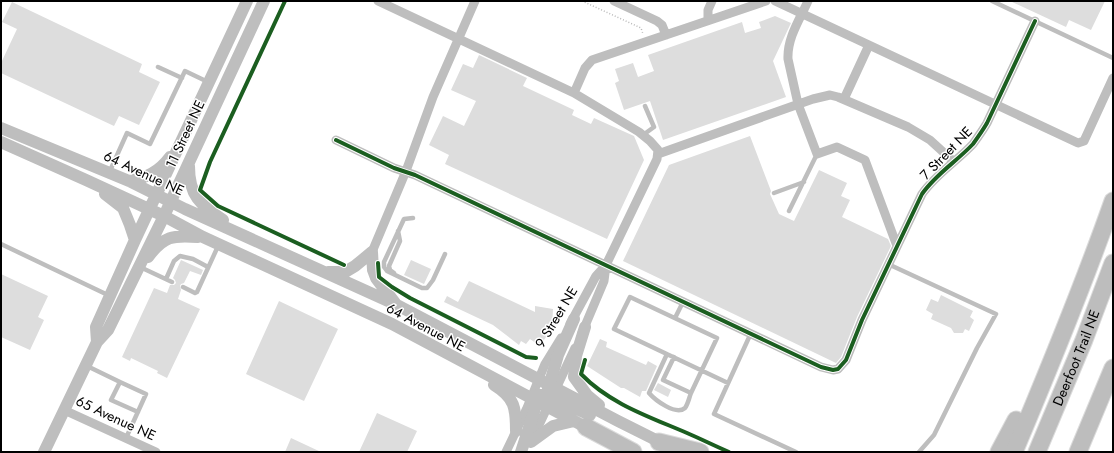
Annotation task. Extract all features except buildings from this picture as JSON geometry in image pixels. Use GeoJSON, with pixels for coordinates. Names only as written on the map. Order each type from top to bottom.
{"type":"FeatureCollection","features":[{"type":"Feature","properties":{"kind":"highway"},"geometry":{"type":"LineString","coordinates":[[1014,452],[1054,358],[1096,250],[1113,201]]}},
{"type":"Feature","properties":{"kind":"highway"},"geometry":{"type":"LineString","coordinates":[[999,452],[1009,436],[1051,348],[1070,299],[1096,250]]}},
{"type":"Feature","properties":{"kind":"highway","name":"Deerfoot Trail NE"},"geometry":{"type":"LineString","coordinates":[[1037,452],[1084,340],[1113,263]]}},
{"type":"Feature","properties":{"kind":"highway"},"geometry":{"type":"LineString","coordinates":[[1078,452],[1113,368]]}},
{"type":"Feature","properties":{"kind":"highway"},"geometry":{"type":"LineString","coordinates":[[580,424],[633,452]]}},
{"type":"Feature","properties":{"kind":"highway"},"geometry":{"type":"LineString","coordinates":[[663,447],[700,452]]}},
{"type":"Feature","properties":{"kind":"street","name":"11 Street NE"},"geometry":{"type":"LineString","coordinates":[[164,198],[181,143],[247,1]]}},
{"type":"Feature","properties":{"kind":"street","name":"11 Street NE"},"geometry":{"type":"LineString","coordinates":[[97,342],[96,327],[135,240],[150,210],[164,198],[189,162],[264,1]]}},
{"type":"Feature","properties":{"kind":"street"},"geometry":{"type":"LineString","coordinates":[[378,1],[574,92],[643,135],[658,150],[658,154],[798,104],[822,96],[830,95],[844,98],[919,132],[953,161]]}},
{"type":"Feature","properties":{"kind":"street"},"geometry":{"type":"LineString","coordinates":[[324,272],[345,272],[372,252],[406,171],[433,96],[475,1]]}},
{"type":"Feature","properties":{"kind":"street"},"geometry":{"type":"LineString","coordinates":[[614,1],[657,21],[662,25],[666,35]]}},
{"type":"Feature","properties":{"kind":"street"},"geometry":{"type":"LineString","coordinates":[[708,20],[708,10],[712,1]]}},
{"type":"Feature","properties":{"kind":"street"},"geometry":{"type":"LineString","coordinates":[[574,92],[585,68],[592,60],[766,1]]}},
{"type":"Feature","properties":{"kind":"street"},"geometry":{"type":"LineString","coordinates":[[775,1],[1078,143],[1084,141],[1113,78]]}},
{"type":"Feature","properties":{"kind":"street"},"geometry":{"type":"LineString","coordinates":[[808,1],[791,39],[788,52],[788,59],[798,104],[818,154],[837,147],[864,160],[897,246]]}},
{"type":"Feature","properties":{"kind":"street","name":"7 Street NE"},"geometry":{"type":"LineString","coordinates":[[751,333],[827,369],[833,370],[842,365],[849,355],[862,320],[919,201],[928,185],[973,143],[981,133],[1035,21]]}},
{"type":"Feature","properties":{"kind":"street"},"geometry":{"type":"LineString","coordinates":[[844,98],[868,45]]}},
{"type":"Feature","properties":{"kind":"street"},"geometry":{"type":"LineString","coordinates":[[164,216],[162,205],[164,198],[216,68]]}},
{"type":"Feature","properties":{"kind":"street","name":"64 Avenue NE"},"geometry":{"type":"LineString","coordinates":[[1,128],[129,181],[185,209],[397,305],[538,379],[544,396],[580,424],[640,452]]}},
{"type":"Feature","properties":{"kind":"street"},"geometry":{"type":"LineString","coordinates":[[336,140],[394,168],[406,171],[751,333]]}},
{"type":"Feature","properties":{"kind":"street","name":"64 Avenue NE"},"geometry":{"type":"LineString","coordinates":[[1,142],[164,216],[203,237],[392,324],[418,339],[544,396],[618,421],[663,447],[682,452]]}},
{"type":"Feature","properties":{"kind":"street"},"geometry":{"type":"LineString","coordinates":[[129,181],[143,178],[157,172],[181,143]]}},
{"type":"Feature","properties":{"kind":"street","name":"9 Street NE"},"geometry":{"type":"LineString","coordinates":[[529,447],[544,396],[538,379],[546,362],[574,319],[596,276],[606,265],[657,159],[658,154]]}},
{"type":"Feature","properties":{"kind":"street"},"geometry":{"type":"LineString","coordinates":[[189,162],[189,181],[195,195],[208,209],[245,235]]}},
{"type":"Feature","properties":{"kind":"street"},"geometry":{"type":"LineString","coordinates":[[86,180],[123,208],[135,240]]}},
{"type":"Feature","properties":{"kind":"street","name":"11 Street NE"},"geometry":{"type":"LineString","coordinates":[[44,452],[97,342],[108,330],[164,216]]}},
{"type":"Feature","properties":{"kind":"street"},"geometry":{"type":"LineString","coordinates":[[138,269],[155,248],[168,239],[181,236],[203,237]]}},
{"type":"Feature","properties":{"kind":"street"},"geometry":{"type":"LineString","coordinates":[[372,252],[376,278],[397,305]]}},
{"type":"Feature","properties":{"kind":"street","name":"9 Street NE"},"geometry":{"type":"LineString","coordinates":[[506,452],[516,431],[544,396],[585,327],[604,281],[606,265]]}},
{"type":"Feature","properties":{"kind":"street"},"geometry":{"type":"LineString","coordinates":[[521,452],[544,396],[558,355],[574,319]]}},
{"type":"Feature","properties":{"kind":"street"},"geometry":{"type":"LineString","coordinates":[[585,327],[576,356],[574,377],[587,396],[618,421]]}},
{"type":"Feature","properties":{"kind":"street"},"geometry":{"type":"LineString","coordinates":[[418,339],[432,352],[496,386],[504,392],[514,406],[516,431]]}},
{"type":"Feature","properties":{"kind":"street"},"geometry":{"type":"LineString","coordinates":[[544,396],[663,447]]}},
{"type":"Feature","properties":{"kind":"street","name":"65 Avenue NE"},"geometry":{"type":"LineString","coordinates":[[64,410],[156,452]]}},
{"type":"Feature","properties":{"kind":"street"},"geometry":{"type":"LineString","coordinates":[[529,447],[553,426],[580,424]]}},
{"type":"Feature","properties":{"kind":"lane"},"geometry":{"type":"LineString","coordinates":[[251,30],[268,1]]}},
{"type":"Feature","properties":{"kind":"lane"},"geometry":{"type":"LineString","coordinates":[[992,1],[1113,58]]}},
{"type":"Feature","properties":{"kind":"lane"},"geometry":{"type":"LineString","coordinates":[[158,67],[182,78]]}},
{"type":"Feature","properties":{"kind":"lane"},"geometry":{"type":"LineString","coordinates":[[110,173],[127,133],[150,144],[185,71],[209,82]]}},
{"type":"Feature","properties":{"kind":"lane"},"geometry":{"type":"LineString","coordinates":[[643,135],[654,127],[645,106]]}},
{"type":"Feature","properties":{"kind":"lane"},"geometry":{"type":"LineString","coordinates":[[789,212],[818,154]]}},
{"type":"Feature","properties":{"kind":"lane"},"geometry":{"type":"LineString","coordinates":[[774,193],[804,182]]}},
{"type":"Feature","properties":{"kind":"lane"},"geometry":{"type":"LineString","coordinates":[[414,218],[404,219],[384,262],[384,266],[387,271],[422,288],[427,288],[433,280],[445,254]]}},
{"type":"Feature","properties":{"kind":"lane"},"geometry":{"type":"LineString","coordinates":[[1,244],[110,296]]}},
{"type":"Feature","properties":{"kind":"lane"},"geometry":{"type":"LineString","coordinates":[[183,287],[197,292],[219,244]]}},
{"type":"Feature","properties":{"kind":"lane"},"geometry":{"type":"LineString","coordinates":[[166,279],[174,261],[180,256],[186,256],[208,267]]}},
{"type":"Feature","properties":{"kind":"lane"},"geometry":{"type":"LineString","coordinates":[[888,264],[996,314],[977,348],[934,435],[919,452]]}},
{"type":"Feature","properties":{"kind":"lane"},"geometry":{"type":"LineString","coordinates":[[138,269],[172,282]]}},
{"type":"Feature","properties":{"kind":"lane"},"geometry":{"type":"LineString","coordinates":[[667,354],[649,393],[654,399],[663,405],[676,410],[682,410],[685,408],[701,370],[717,338],[630,296],[614,329],[674,357],[701,370],[728,383]]}},
{"type":"Feature","properties":{"kind":"lane"},"geometry":{"type":"LineString","coordinates":[[675,318],[683,301]]}},
{"type":"Feature","properties":{"kind":"lane"},"geometry":{"type":"LineString","coordinates":[[751,333],[714,414],[796,452]]}},
{"type":"Feature","properties":{"kind":"lane"},"geometry":{"type":"LineString","coordinates":[[674,357],[663,380],[691,393]]}},
{"type":"Feature","properties":{"kind":"lane"},"geometry":{"type":"LineString","coordinates":[[86,365],[146,394],[126,438]]}},
{"type":"Feature","properties":{"kind":"lane"},"geometry":{"type":"LineString","coordinates":[[120,382],[111,400],[138,412]]}},
{"type":"Feature","properties":{"kind":"path"},"geometry":{"type":"LineString","coordinates":[[582,1],[641,28],[646,42]]}},
{"type":"Feature","properties":{"kind":"cycle path"},"geometry":{"type":"LineString","coordinates":[[285,1],[210,162],[200,190],[218,206],[344,265]]}},
{"type":"Feature","properties":{"kind":"cycle path"},"geometry":{"type":"LineString","coordinates":[[336,140],[394,168],[415,175],[821,367],[833,370],[838,369],[846,360],[862,320],[922,194],[933,180],[973,144],[982,131],[1035,21]]}},
{"type":"Feature","properties":{"kind":"cycle path"},"geometry":{"type":"LineString","coordinates":[[378,263],[379,277],[410,298],[526,357],[536,358]]}},
{"type":"Feature","properties":{"kind":"cycle path"},"geometry":{"type":"LineString","coordinates":[[585,360],[581,374],[605,394],[631,409],[729,452]]}}]}
